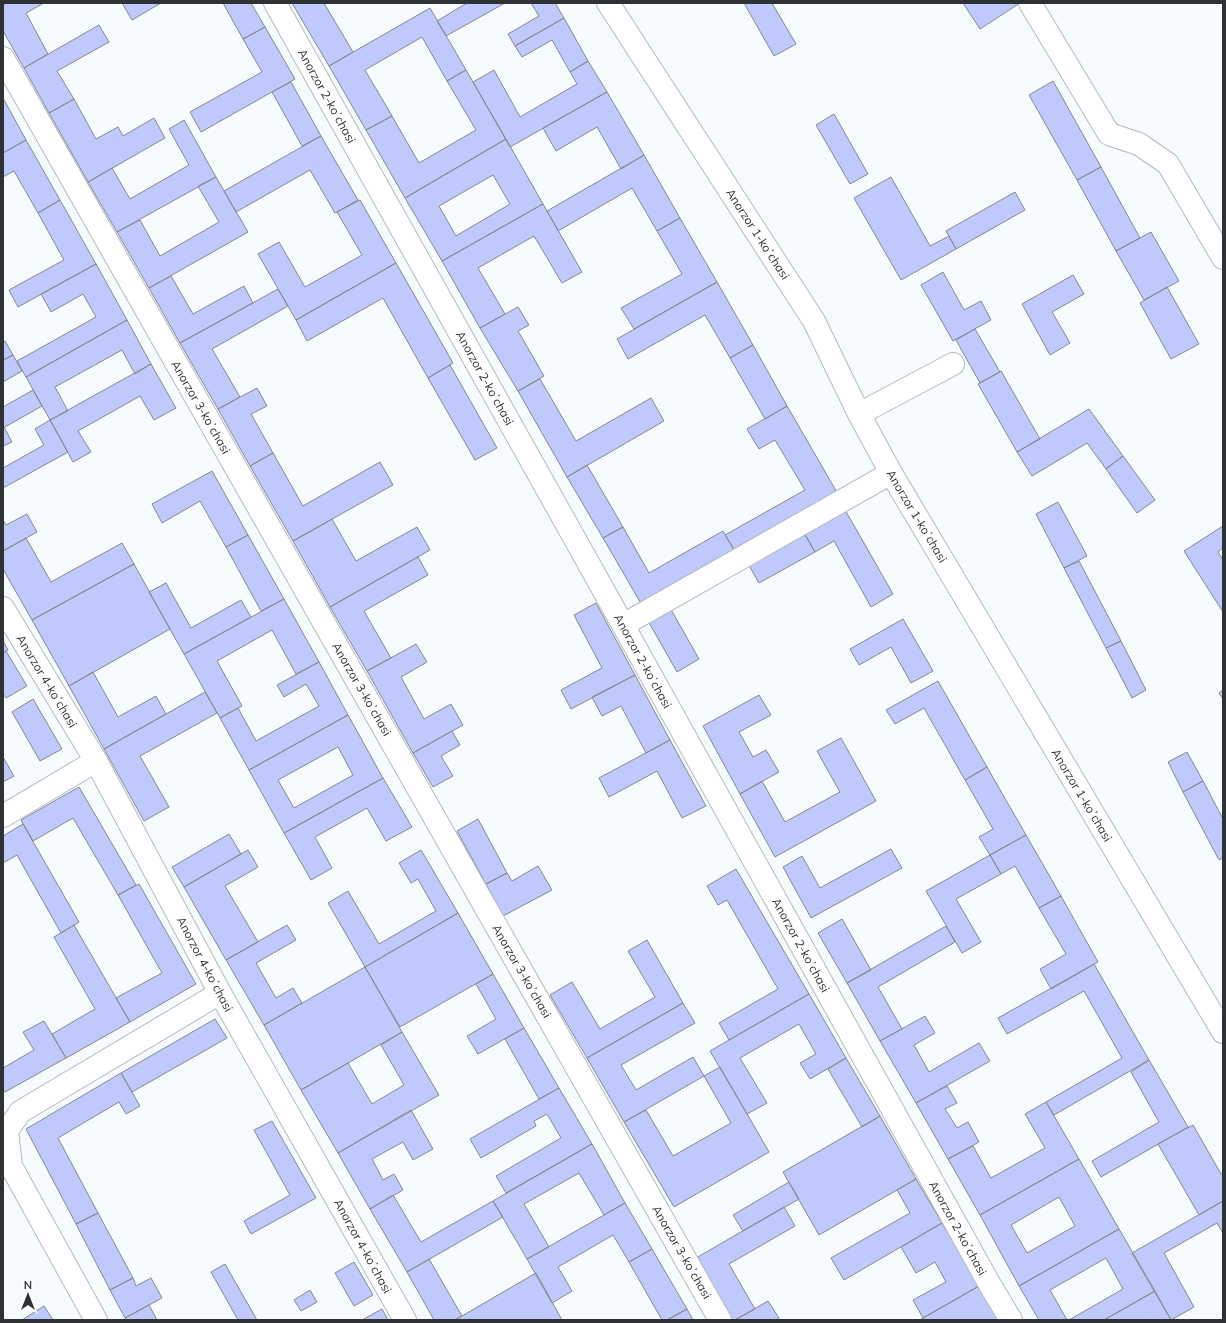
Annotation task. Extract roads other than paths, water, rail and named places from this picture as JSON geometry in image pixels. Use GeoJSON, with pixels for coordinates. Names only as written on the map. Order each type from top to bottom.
{"type":"FeatureCollection","features":[{"type":"Feature","properties":{"kind":"street","name":"Аnorzor 2-koʼchasi"},"geometry":{"type":"LineString","coordinates":[[275,3],[990,1285],[1011,1320]]}},
{"type":"Feature","properties":{"kind":"street","name":"Аnorzor 1-koʼchasi"},"geometry":{"type":"LineString","coordinates":[[608,3],[814,321],[859,414],[891,473],[1223,1032]]}},
{"type":"Feature","properties":{"kind":"street"},"geometry":{"type":"LineString","coordinates":[[1030,3],[1109,134],[1139,144],[1168,164],[1223,258]]}},
{"type":"Feature","properties":{"kind":"street","name":"Аnorzor 3-koʼchasi"},"geometry":{"type":"LineString","coordinates":[[3,58],[720,1320]]}},
{"type":"Feature","properties":{"kind":"street"},"geometry":{"type":"LineString","coordinates":[[859,414],[953,364]]}},
{"type":"Feature","properties":{"kind":"street"},"geometry":{"type":"LineString","coordinates":[[623,625],[891,473]]}},
{"type":"Feature","properties":{"kind":"street","name":"Аnorzor 4-koʼchasi"},"geometry":{"type":"LineString","coordinates":[[3,608],[96,761],[220,993],[405,1320]]}},
{"type":"Feature","properties":{"kind":"street"},"geometry":{"type":"LineString","coordinates":[[3,816],[96,761]]}},
{"type":"Feature","properties":{"kind":"street"},"geometry":{"type":"LineString","coordinates":[[96,1320],[11,1166],[7,1131],[20,1112],[220,993]]}}]}
